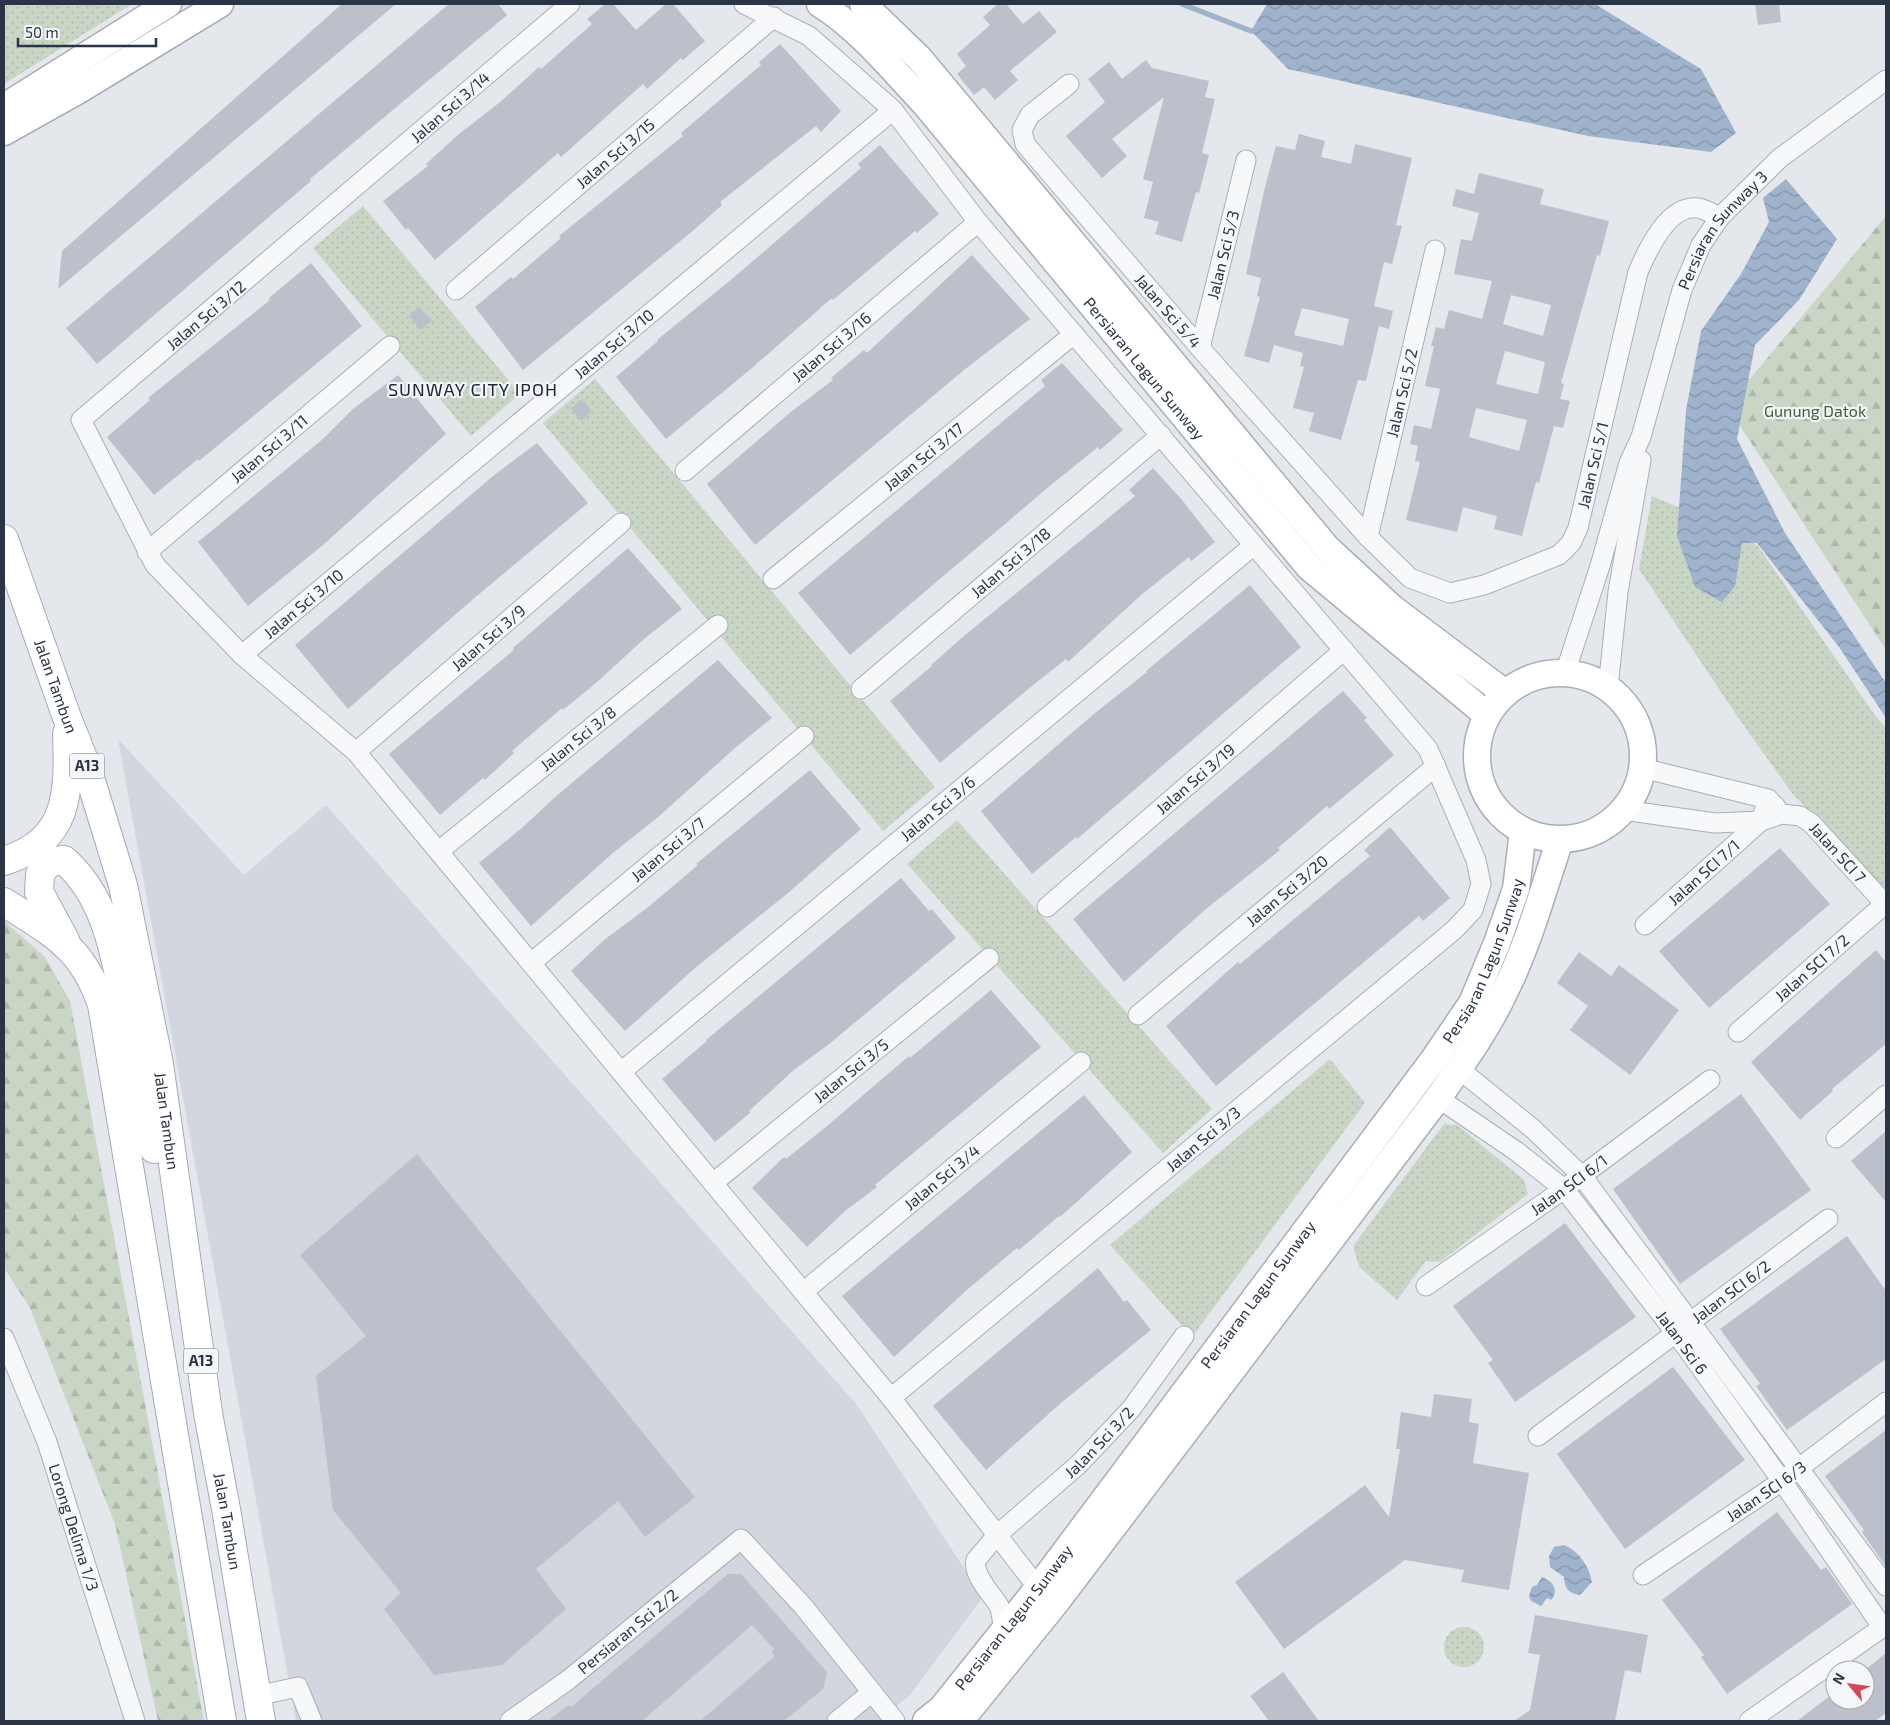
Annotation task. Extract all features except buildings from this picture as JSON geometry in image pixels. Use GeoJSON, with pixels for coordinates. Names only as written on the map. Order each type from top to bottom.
{"type":"FeatureCollection","features":[{"type":"Feature","properties":{"kind":"main road"},"geometry":{"type":"LineString","coordinates":[[4,107],[168,4]]}},
{"type":"Feature","properties":{"kind":"main road"},"geometry":{"type":"LineString","coordinates":[[4,132],[79,90],[220,4]]}},
{"type":"Feature","properties":{"kind":"main road","name":"Persiaran Lagun Sunway"},"geometry":{"type":"LineString","coordinates":[[820,4],[831,11],[871,47],[925,104],[1218,438],[1327,548],[1392,608],[1505,693]]}},
{"type":"Feature","properties":{"kind":"main road","name":"Persiaran Lagun Sunway"},"geometry":{"type":"LineString","coordinates":[[863,4],[919,58],[1218,438],[1309,567],[1487,715]]}},
{"type":"Feature","properties":{"kind":"main road","name":"Jalan Tambun"},"geometry":{"type":"LineString","coordinates":[[4,539],[66,715],[87,768],[123,886],[159,1064],[208,1413],[259,1709]]}},
{"type":"Feature","properties":{"kind":"main road"},"geometry":{"type":"LineString","coordinates":[[1564,673],[1588,677],[1608,688],[1625,704],[1636,723],[1642,745],[1642,768],[1635,791],[1622,810],[1604,826],[1583,836],[1560,840],[1541,838],[1523,831],[1501,816],[1485,794],[1477,768],[1477,750],[1478,741],[1487,715],[1505,693],[1543,674],[1564,673]]}},
{"type":"Feature","properties":{"kind":"main road"},"geometry":{"type":"LineString","coordinates":[[4,861],[20,855],[42,840],[59,819],[65,804],[68,783],[66,715]]}},
{"type":"Feature","properties":{"kind":"main road","name":"Persiaran Lagun Sunway"},"geometry":{"type":"LineString","coordinates":[[960,1721],[1047,1594],[1434,1060],[1472,1003],[1497,943],[1516,889],[1523,831]]}},
{"type":"Feature","properties":{"kind":"main road","name":"Persiaran Lagun Sunway"},"geometry":{"type":"LineString","coordinates":[[926,1721],[942,1708],[1004,1630],[1047,1594],[1438,1098],[1477,1044],[1506,991],[1531,928],[1560,840]]}},
{"type":"Feature","properties":{"kind":"main road"},"geometry":{"type":"LineString","coordinates":[[67,943],[39,892],[40,874],[49,862],[64,860],[77,872],[96,902],[112,941],[162,1188],[188,1260]]}},
{"type":"Feature","properties":{"kind":"main road"},"geometry":{"type":"LineString","coordinates":[[4,902],[67,943]]}},
{"type":"Feature","properties":{"kind":"main road","name":"A13"},"geometry":{"type":"LineString","coordinates":[[67,943],[87,967],[95,984],[104,1013],[222,1721]]}},
{"type":"Feature","properties":{"kind":"street","name":"Jalan Sci 3/14"},"geometry":{"type":"LineString","coordinates":[[330,210],[570,4]]}},
{"type":"Feature","properties":{"kind":"street","name":"Jalan Sci 3/3"},"geometry":{"type":"LineString","coordinates":[[744,4],[774,17],[809,36],[893,110],[978,222],[1428,749],[1476,860],[1480,884],[1473,910],[1454,930],[891,1398]]}},
{"type":"Feature","properties":{"kind":"street","name":"Jalan Sci 3/15"},"geometry":{"type":"LineString","coordinates":[[456,290],[774,17]]}},
{"type":"Feature","properties":{"kind":"street","name":"Persiaran Sunway 3"},"geometry":{"type":"LineString","coordinates":[[1564,673],[1592,588],[1629,463],[1641,437],[1682,290],[1702,245],[1720,217],[1780,158],[1886,80]]}},
{"type":"Feature","properties":{"kind":"street","name":"Jalan Sci 5/4"},"geometry":{"type":"LineString","coordinates":[[1069,84],[1030,115],[1022,130],[1024,144],[1200,348],[1368,537]]}},
{"type":"Feature","properties":{"kind":"street","name":"Jalan Sci 3/10"},"geometry":{"type":"LineString","coordinates":[[242,654],[893,110]]}},
{"type":"Feature","properties":{"kind":"street","name":"Jalan Sci 5/3"},"geometry":{"type":"LineString","coordinates":[[1200,348],[1246,160]]}},
{"type":"Feature","properties":{"kind":"street","name":"Jalan Sci 5/1"},"geometry":{"type":"LineString","coordinates":[[1368,537],[1410,578],[1450,593],[1484,584],[1559,555],[1571,543],[1578,528],[1638,272],[1652,241],[1667,222],[1684,211],[1697,208],[1720,217]]}},
{"type":"Feature","properties":{"kind":"street","name":"Jalan Sci 3/12"},"geometry":{"type":"LineString","coordinates":[[147,552],[81,420],[330,210]]}},
{"type":"Feature","properties":{"kind":"street","name":"Jalan Sci 3/16"},"geometry":{"type":"LineString","coordinates":[[685,472],[978,222]]}},
{"type":"Feature","properties":{"kind":"street","name":"Jalan Sci 5/2"},"geometry":{"type":"LineString","coordinates":[[1368,537],[1436,250]]}},
{"type":"Feature","properties":{"kind":"street","name":"Jalan Sci 3/17"},"geometry":{"type":"LineString","coordinates":[[773,580],[1074,334]]}},
{"type":"Feature","properties":{"kind":"street","name":"Jalan Sci 3/11"},"geometry":{"type":"LineString","coordinates":[[147,552],[390,346]]}},
{"type":"Feature","properties":{"kind":"street","name":"Jalan Sci 3/18"},"geometry":{"type":"LineString","coordinates":[[861,689],[1161,435]]}},
{"type":"Feature","properties":{"kind":"street","name":"Persiaran Sunway 3"},"geometry":{"type":"LineString","coordinates":[[1608,688],[1618,592],[1640,468],[1641,437]]}},
{"type":"Feature","properties":{"kind":"street","name":"Jalan Sci 3/9"},"geometry":{"type":"LineString","coordinates":[[356,752],[621,522]]}},
{"type":"Feature","properties":{"kind":"street","name":"Jalan Sci 3/6"},"geometry":{"type":"LineString","coordinates":[[621,1072],[1254,545]]}},
{"type":"Feature","properties":{"kind":"street"},"geometry":{"type":"LineString","coordinates":[[147,552],[155,565],[242,654],[356,752],[891,1398],[997,1535],[1047,1594]]}},
{"type":"Feature","properties":{"kind":"street"},"geometry":{"type":"LineString","coordinates":[[1592,588],[1618,592]]}},
{"type":"Feature","properties":{"kind":"street","name":"Jalan Sci 3/8"},"geometry":{"type":"LineString","coordinates":[[438,851],[718,625]]}},
{"type":"Feature","properties":{"kind":"street","name":"Jalan Sci 3/19"},"geometry":{"type":"LineString","coordinates":[[1047,907],[1344,650]]}},
{"type":"Feature","properties":{"kind":"street","name":"Jalan Sci 3/7"},"geometry":{"type":"LineString","coordinates":[[531,963],[804,736]]}},
{"type":"Feature","properties":{"kind":"street","name":"Jalan Sci 3/20"},"geometry":{"type":"LineString","coordinates":[[1138,1014],[1436,766]]}},
{"type":"Feature","properties":{"kind":"street"},"geometry":{"type":"LineString","coordinates":[[1622,810],[1715,823],[1761,821],[1782,814],[1768,799],[1642,768]]}},
{"type":"Feature","properties":{"kind":"street"},"geometry":{"type":"LineString","coordinates":[[1761,821],[1768,799]]}},
{"type":"Feature","properties":{"kind":"street","name":"Jalan SCI 7"},"geometry":{"type":"LineString","coordinates":[[1782,814],[1800,816],[1811,823],[1886,904]]}},
{"type":"Feature","properties":{"kind":"street","name":"Jalan SCI 7/1"},"geometry":{"type":"LineString","coordinates":[[1645,925],[1761,821]]}},
{"type":"Feature","properties":{"kind":"street","name":"Jalan SCI 7/2"},"geometry":{"type":"LineString","coordinates":[[1738,1032],[1886,904]]}},
{"type":"Feature","properties":{"kind":"street","name":"Jalan Sci 3/5"},"geometry":{"type":"LineString","coordinates":[[713,1183],[989,958]]}},
{"type":"Feature","properties":{"kind":"street","name":"Jalan Sci 3/4"},"geometry":{"type":"LineString","coordinates":[[803,1292],[1081,1062]]}},
{"type":"Feature","properties":{"kind":"street","name":"Jalan Sci 6"},"geometry":{"type":"LineString","coordinates":[[1459,1069],[1533,1129],[1582,1176],[1691,1320],[1886,1586]]}},
{"type":"Feature","properties":{"kind":"street","name":"Jalan SCI 6/1"},"geometry":{"type":"LineString","coordinates":[[1426,1286],[1564,1190],[1710,1080]]}},
{"type":"Feature","properties":{"kind":"street"},"geometry":{"type":"LineString","coordinates":[[1836,1138],[1886,1095]]}},
{"type":"Feature","properties":{"kind":"street","name":"Jalan Sci 6"},"geometry":{"type":"LineString","coordinates":[[1438,1098],[1516,1151],[1564,1190],[1675,1332],[1884,1626]]}},
{"type":"Feature","properties":{"kind":"street","name":"Jalan SCI 6/2"},"geometry":{"type":"LineString","coordinates":[[1538,1436],[1828,1219]]}},
{"type":"Feature","properties":{"kind":"street","name":"Jalan Sci 3/2"},"geometry":{"type":"LineString","coordinates":[[1004,1630],[1000,1608],[979,1576],[975,1565],[976,1560],[997,1535],[1078,1465],[1111,1430],[1130,1409],[1184,1336]]}},
{"type":"Feature","properties":{"kind":"street","name":"Lorong Delima 1/3"},"geometry":{"type":"LineString","coordinates":[[4,1338],[47,1442],[135,1721]]}},
{"type":"Feature","properties":{"kind":"street","name":"Jalan SCI 6/3"},"geometry":{"type":"LineString","coordinates":[[1642,1575],[1782,1481],[1886,1402]]}},
{"type":"Feature","properties":{"kind":"street","name":"Persiaran Sci 2/2"},"geometry":{"type":"LineString","coordinates":[[510,1721],[568,1680],[741,1539],[803,1606],[872,1692]]}},
{"type":"Feature","properties":{"kind":"street"},"geometry":{"type":"LineString","coordinates":[[1749,1721],[1884,1626]]}},
{"type":"Feature","properties":{"kind":"street"},"geometry":{"type":"LineString","coordinates":[[259,1709],[298,1687],[312,1721]]}},
{"type":"Feature","properties":{"kind":"street"},"geometry":{"type":"LineString","coordinates":[[837,1721],[872,1692],[896,1721]]}},
{"type":"Feature","properties":{"kind":"shaded area"},"geometry":{"type":"Polygon","coordinates":[[[118,739],[244,875],[326,805],[857,1405],[983,1597],[910,1695],[878,1721],[296,1721],[118,739]]]}},
{"type":"Feature","properties":{"kind":"green space"},"geometry":{"type":"Polygon","coordinates":[[[4,4],[132,4],[4,84],[4,4]]]}},
{"type":"Feature","properties":{"kind":"green space"},"geometry":{"type":"Polygon","coordinates":[[[363,206],[520,394],[471,436],[313,248],[363,206]]]}},
{"type":"Feature","properties":{"kind":"green space","name":"Gunung Datok"},"geometry":{"type":"Polygon","coordinates":[[[1886,216],[1886,650],[1727,406],[1886,216]]]}},
{"type":"Feature","properties":{"kind":"green space"},"geometry":{"type":"Polygon","coordinates":[[[595,379],[935,787],[883,831],[543,423],[595,379]]]}},
{"type":"Feature","properties":{"kind":"green space"},"geometry":{"type":"Polygon","coordinates":[[[1652,496],[1719,525],[1758,546],[1874,714],[1886,728],[1886,891],[1792,793],[1737,716],[1639,569],[1652,496]]]}},
{"type":"Feature","properties":{"kind":"green space"},"geometry":{"type":"Polygon","coordinates":[[[957,820],[1212,1109],[1163,1153],[907,864],[957,820]]]}},
{"type":"Feature","properties":{"kind":"green space"},"geometry":{"type":"Polygon","coordinates":[[[4,921],[45,957],[70,1001],[204,1721],[158,1721],[115,1524],[30,1308],[4,1268],[4,921]]]}},
{"type":"Feature","properties":{"kind":"green space"},"geometry":{"type":"Polygon","coordinates":[[[1330,1059],[1365,1103],[1192,1337],[1110,1245],[1330,1059]]]}},
{"type":"Feature","properties":{"kind":"green space"},"geometry":{"type":"Polygon","coordinates":[[[1444,1124],[1457,1125],[1524,1180],[1528,1194],[1440,1262],[1426,1261],[1397,1300],[1359,1267],[1353,1246],[1444,1124]]]}},
{"type":"Feature","properties":{"kind":"green space"},"geometry":{"type":"Polygon","coordinates":[[[1468,1627],[1475,1630],[1481,1636],[1484,1647],[1483,1655],[1475,1664],[1468,1667],[1460,1667],[1453,1664],[1445,1655],[1444,1643],[1447,1636],[1456,1628],[1468,1627]]]}},
{"type":"Feature","properties":{"kind":"water"},"geometry":{"type":"Polygon","coordinates":[[[1267,4],[1595,4],[1701,69],[1736,133],[1711,152],[1588,136],[1288,69],[1251,31],[1267,4]]]}},
{"type":"Feature","properties":{"kind":"water"},"geometry":{"type":"Polygon","coordinates":[[[1786,179],[1837,239],[1799,300],[1755,345],[1737,439],[1785,533],[1886,683],[1886,718],[1839,647],[1757,543],[1742,543],[1735,586],[1722,602],[1695,587],[1677,536],[1686,410],[1701,331],[1741,274],[1769,222],[1763,198],[1786,179]]]}},
{"type":"Feature","properties":{"kind":"water"},"geometry":{"type":"Polygon","coordinates":[[[1564,1545],[1579,1555],[1591,1576],[1592,1582],[1580,1595],[1568,1590],[1564,1577],[1550,1567],[1549,1556],[1554,1547],[1564,1545]]]}},
{"type":"Feature","properties":{"kind":"water"},"geometry":{"type":"Polygon","coordinates":[[[1542,1577],[1552,1583],[1555,1593],[1551,1600],[1547,1598],[1541,1606],[1531,1601],[1529,1596],[1532,1587],[1537,1585],[1542,1577]]]}},
{"type":"Feature","properties":{"kind":"waterway"},"geometry":{"type":"LineString","coordinates":[[1182,4],[1251,31]]}},
{"type":"Feature","properties":{"kind":"district","name":"SUNWAY CITY IPOH"},"geometry":{"type":"Point","coordinates":[473,390]}}]}
